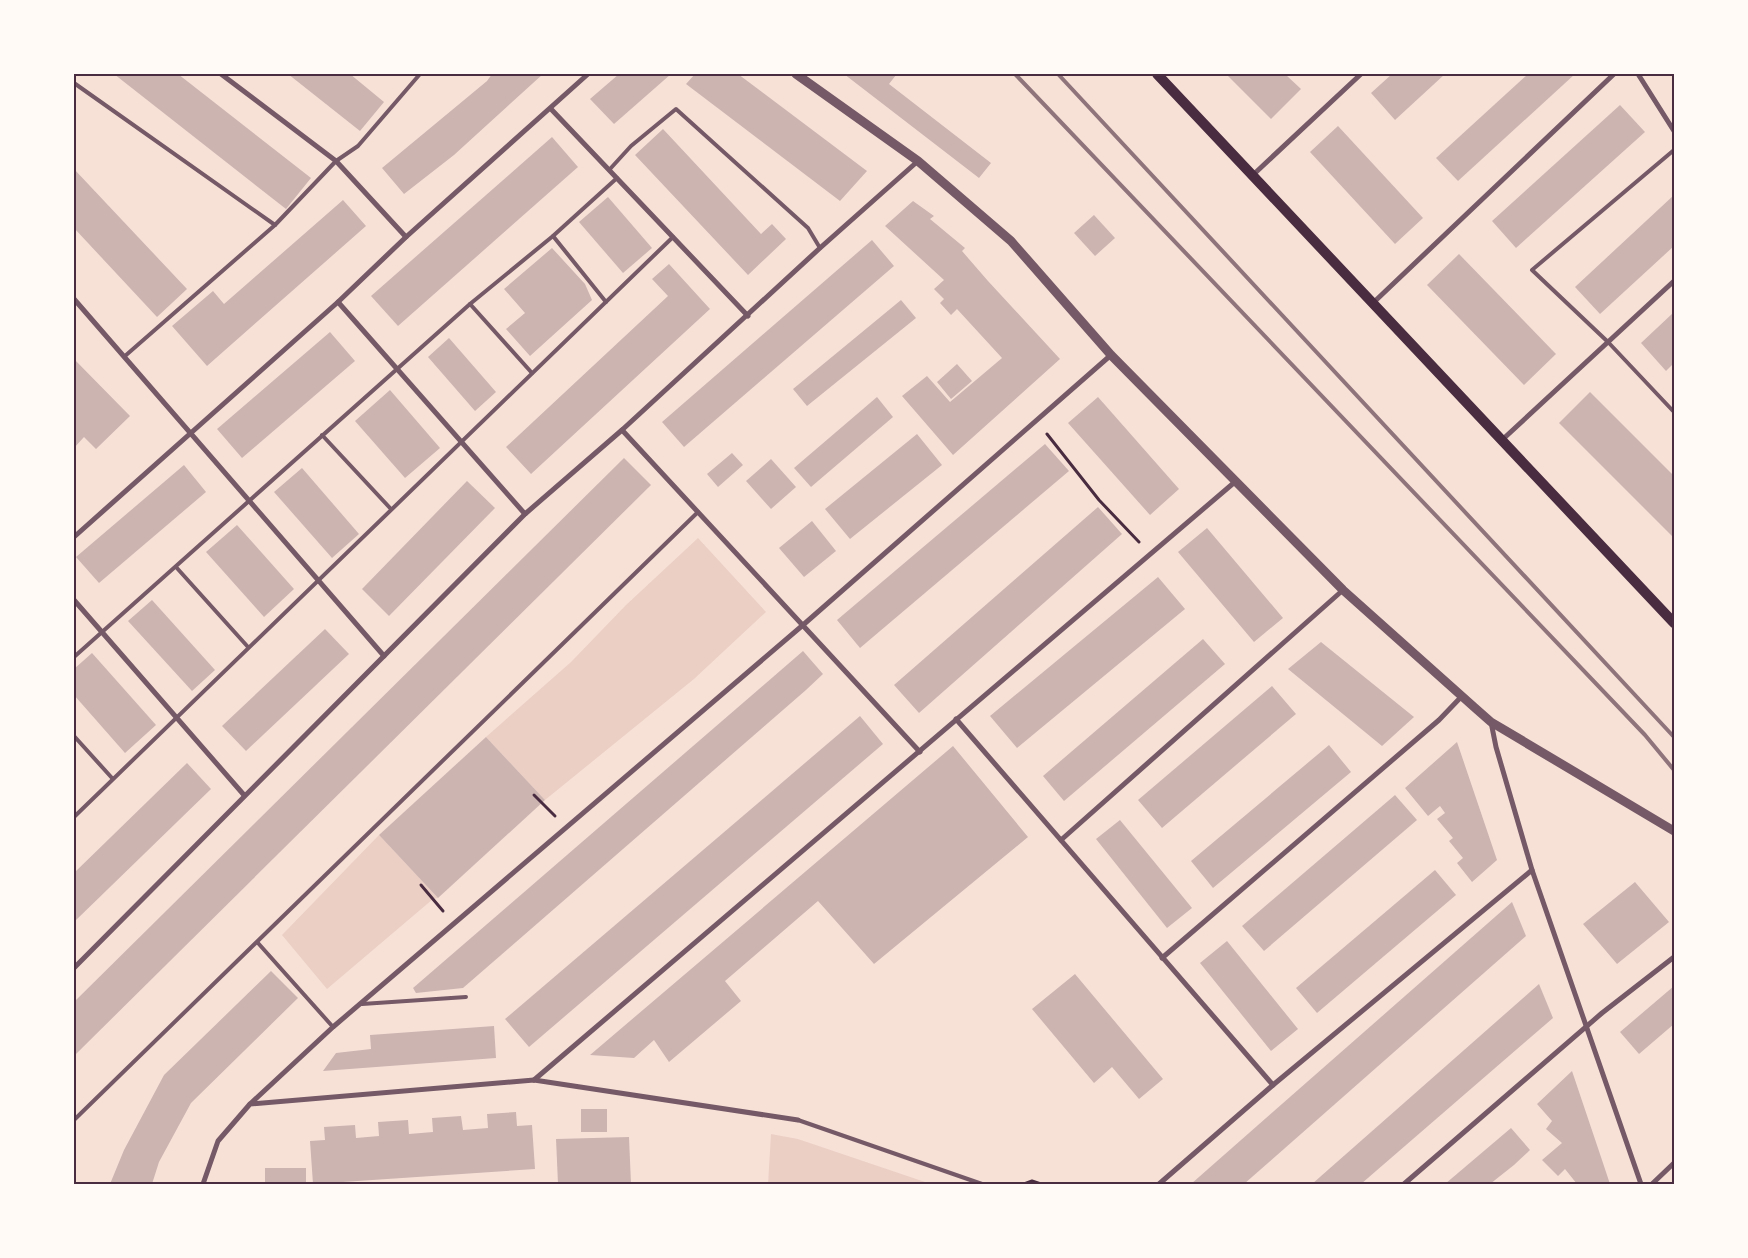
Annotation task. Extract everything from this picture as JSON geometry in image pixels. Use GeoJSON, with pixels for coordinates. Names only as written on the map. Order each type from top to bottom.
{"type":"FeatureCollection","features":[{"type":"Feature","properties":{"kind":"main road"},"geometry":{"type":"LineString","coordinates":[[1157,74],[1254,174],[1674,624]]}},
{"type":"Feature","properties":{"kind":"street"},"geometry":{"type":"LineString","coordinates":[[220,74],[336,161],[406,237]]}},
{"type":"Feature","properties":{"kind":"street"},"geometry":{"type":"LineString","coordinates":[[74,537],[338,302],[406,237],[588,74]]}},
{"type":"Feature","properties":{"kind":"street"},"geometry":{"type":"LineString","coordinates":[[796,74],[918,161],[1010,241],[1112,355],[1343,590],[1491,722],[1674,831]]}},
{"type":"Feature","properties":{"kind":"street"},"geometry":{"type":"LineString","coordinates":[[1254,174],[1361,74]]}},
{"type":"Feature","properties":{"kind":"street"},"geometry":{"type":"LineString","coordinates":[[1373,303],[1614,74]]}},
{"type":"Feature","properties":{"kind":"street"},"geometry":{"type":"LineString","coordinates":[[1638,74],[1674,131]]}},
{"type":"Feature","properties":{"kind":"street"},"geometry":{"type":"LineString","coordinates":[[551,109],[748,316]]}},
{"type":"Feature","properties":{"kind":"street"},"geometry":{"type":"LineString","coordinates":[[74,968],[524,514],[622,430],[820,248],[918,161]]}},
{"type":"Feature","properties":{"kind":"street"},"geometry":{"type":"LineString","coordinates":[[1502,440],[1674,281]]}},
{"type":"Feature","properties":{"kind":"street"},"geometry":{"type":"LineString","coordinates":[[74,299],[191,431],[384,656]]}},
{"type":"Feature","properties":{"kind":"street"},"geometry":{"type":"LineString","coordinates":[[338,302],[524,514]]}},
{"type":"Feature","properties":{"kind":"street"},"geometry":{"type":"LineString","coordinates":[[203,1184],[218,1141],[250,1104],[332,1027],[362,1004],[565,827],[803,625],[1038,422],[1112,355]]}},
{"type":"Feature","properties":{"kind":"street"},"geometry":{"type":"LineString","coordinates":[[622,430],[920,752]]}},
{"type":"Feature","properties":{"kind":"street"},"geometry":{"type":"LineString","coordinates":[[534,1080],[1236,480]]}},
{"type":"Feature","properties":{"kind":"street"},"geometry":{"type":"LineString","coordinates":[[1061,840],[1343,590]]}},
{"type":"Feature","properties":{"kind":"street"},"geometry":{"type":"LineString","coordinates":[[74,600],[174,718],[244,795]]}},
{"type":"Feature","properties":{"kind":"street"},"geometry":{"type":"LineString","coordinates":[[1162,958],[1439,720],[1462,696]]}},
{"type":"Feature","properties":{"kind":"street"},"geometry":{"type":"LineString","coordinates":[[956,720],[1273,1085]]}},
{"type":"Feature","properties":{"kind":"street"},"geometry":{"type":"LineString","coordinates":[[1491,722],[1496,747],[1532,870],[1641,1184]]}},
{"type":"Feature","properties":{"kind":"street"},"geometry":{"type":"LineString","coordinates":[[1159,1184],[1273,1085],[1532,870]]}},
{"type":"Feature","properties":{"kind":"street"},"geometry":{"type":"LineString","coordinates":[[1404,1184],[1602,1013],[1674,957]]}},
{"type":"Feature","properties":{"kind":"street"},"geometry":{"type":"LineString","coordinates":[[250,1104],[534,1080],[798,1120]]}},
{"type":"Feature","properties":{"kind":"street"},"geometry":{"type":"LineString","coordinates":[[1652,1184],[1674,1163]]}},
{"type":"Feature","properties":{"kind":"lane"},"geometry":{"type":"LineString","coordinates":[[125,356],[275,225],[336,161],[358,146],[420,74]]}},
{"type":"Feature","properties":{"kind":"lane"},"geometry":{"type":"LineString","coordinates":[[74,83],[275,225]]}},
{"type":"Feature","properties":{"kind":"lane"},"geometry":{"type":"LineString","coordinates":[[610,169],[631,146],[676,109],[808,228],[820,248]]}},
{"type":"Feature","properties":{"kind":"lane"},"geometry":{"type":"LineString","coordinates":[[1674,150],[1532,270],[1608,342],[1674,412]]}},
{"type":"Feature","properties":{"kind":"lane"},"geometry":{"type":"LineString","coordinates":[[74,658],[470,304],[553,236],[617,178]]}},
{"type":"Feature","properties":{"kind":"lane"},"geometry":{"type":"LineString","coordinates":[[553,236],[606,302]]}},
{"type":"Feature","properties":{"kind":"lane"},"geometry":{"type":"LineString","coordinates":[[74,817],[174,718],[674,237]]}},
{"type":"Feature","properties":{"kind":"lane"},"geometry":{"type":"LineString","coordinates":[[470,304],[532,373]]}},
{"type":"Feature","properties":{"kind":"lane"},"geometry":{"type":"LineString","coordinates":[[322,435],[391,509]]}},
{"type":"Feature","properties":{"kind":"lane"},"geometry":{"type":"LineString","coordinates":[[74,1120],[258,943],[698,512]]}},
{"type":"Feature","properties":{"kind":"lane"},"geometry":{"type":"LineString","coordinates":[[176,567],[248,647]]}},
{"type":"Feature","properties":{"kind":"lane"},"geometry":{"type":"LineString","coordinates":[[74,736],[112,778]]}},
{"type":"Feature","properties":{"kind":"lane"},"geometry":{"type":"LineString","coordinates":[[258,943],[332,1027]]}},
{"type":"Feature","properties":{"kind":"lane"},"geometry":{"type":"LineString","coordinates":[[362,1004],[466,997]]}},
{"type":"Feature","properties":{"kind":"lane"},"geometry":{"type":"LineString","coordinates":[[798,1120],[982,1184]]}},
{"type":"Feature","properties":{"kind":"path"},"geometry":{"type":"LineString","coordinates":[[1038,422],[1100,500],[1150,555]]}},
{"type":"Feature","properties":{"kind":"path"},"geometry":{"type":"LineString","coordinates":[[534,795],[565,827]]}},
{"type":"Feature","properties":{"kind":"path"},"geometry":{"type":"LineString","coordinates":[[421,885],[453,924]]}},
{"type":"Feature","properties":{"kind":"path"},"geometry":{"type":"LineString","coordinates":[[1024,1184],[1032,1181],[1041,1184]]}},
{"type":"Feature","properties":{"kind":"shaded area"},"geometry":{"type":"Polygon","coordinates":[[[698,538],[766,612],[694,679],[545,800],[486,737],[571,662],[626,605],[698,538]]]}},
{"type":"Feature","properties":{"kind":"shaded area"},"geometry":{"type":"Polygon","coordinates":[[[379,835],[438,898],[433,899],[327,989],[282,935],[379,835]]]}},
{"type":"Feature","properties":{"kind":"shaded area"},"geometry":{"type":"Polygon","coordinates":[[[771,1134],[798,1139],[931,1184],[768,1184],[771,1134]]]}},
{"type":"Feature","properties":{"kind":"building"},"geometry":{"type":"Polygon","coordinates":[[[114,74],[178,74],[311,178],[286,209],[114,74]]]}},
{"type":"Feature","properties":{"kind":"building"},"geometry":{"type":"Polygon","coordinates":[[[288,74],[350,74],[384,102],[360,131],[288,74]]]}},
{"type":"Feature","properties":{"kind":"building"},"geometry":{"type":"Polygon","coordinates":[[[492,74],[543,74],[454,155],[404,194],[382,168],[487,81],[492,74]]]}},
{"type":"Feature","properties":{"kind":"building"},"geometry":{"type":"Polygon","coordinates":[[[619,74],[671,74],[614,124],[590,99],[619,74]]]}},
{"type":"Feature","properties":{"kind":"building"},"geometry":{"type":"Polygon","coordinates":[[[695,74],[738,74],[867,171],[840,201],[686,84],[695,74]]]}},
{"type":"Feature","properties":{"kind":"building"},"geometry":{"type":"Polygon","coordinates":[[[844,74],[896,75],[889,84],[991,163],[979,178],[844,74]]]}},
{"type":"Feature","properties":{"kind":"building"},"geometry":{"type":"Polygon","coordinates":[[[1226,74],[1285,74],[1301,89],[1271,119],[1226,74]]]}},
{"type":"Feature","properties":{"kind":"building"},"geometry":{"type":"Polygon","coordinates":[[[1392,74],[1445,74],[1395,120],[1371,93],[1392,74]]]}},
{"type":"Feature","properties":{"kind":"building"},"geometry":{"type":"Polygon","coordinates":[[[1528,74],[1575,74],[1458,181],[1436,158],[1528,74]]]}},
{"type":"Feature","properties":{"kind":"building"},"geometry":{"type":"Polygon","coordinates":[[[1620,105],[1645,132],[1516,248],[1492,221],[1620,105]]]}},
{"type":"Feature","properties":{"kind":"building"},"geometry":{"type":"Polygon","coordinates":[[[1338,126],[1423,218],[1395,244],[1310,152],[1338,126]]]}},
{"type":"Feature","properties":{"kind":"building"},"geometry":{"type":"Polygon","coordinates":[[[663,129],[761,234],[772,224],[786,239],[748,275],[635,155],[663,129]]]}},
{"type":"Feature","properties":{"kind":"building"},"geometry":{"type":"Polygon","coordinates":[[[552,137],[578,167],[398,326],[371,296],[552,137]]]}},
{"type":"Feature","properties":{"kind":"building"},"geometry":{"type":"Polygon","coordinates":[[[74,169],[187,289],[157,317],[74,228],[74,169]]]}},
{"type":"Feature","properties":{"kind":"building"},"geometry":{"type":"Polygon","coordinates":[[[1674,195],[1674,246],[1600,314],[1575,287],[1674,195]]]}},
{"type":"Feature","properties":{"kind":"building"},"geometry":{"type":"Polygon","coordinates":[[[608,197],[652,248],[623,273],[579,222],[608,197]]]}},
{"type":"Feature","properties":{"kind":"building"},"geometry":{"type":"Polygon","coordinates":[[[343,200],[366,226],[207,366],[172,326],[213,291],[224,304],[343,200]]]}},
{"type":"Feature","properties":{"kind":"building"},"geometry":{"type":"Polygon","coordinates":[[[913,201],[934,216],[930,219],[965,248],[962,251],[1060,359],[953,455],[902,396],[927,376],[950,402],[1002,358],[957,309],[951,315],[940,303],[944,299],[934,289],[944,280],[885,226],[913,201]]]}},
{"type":"Feature","properties":{"kind":"building"},"geometry":{"type":"Polygon","coordinates":[[[1094,215],[1115,238],[1095,256],[1074,233],[1094,215]]]}},
{"type":"Feature","properties":{"kind":"building"},"geometry":{"type":"Polygon","coordinates":[[[872,240],[894,266],[684,447],[662,422],[872,240]]]}},
{"type":"Feature","properties":{"kind":"building"},"geometry":{"type":"Polygon","coordinates":[[[552,248],[585,284],[592,300],[530,356],[506,329],[525,313],[504,289],[552,248]]]}},
{"type":"Feature","properties":{"kind":"building"},"geometry":{"type":"Polygon","coordinates":[[[1459,254],[1556,354],[1524,385],[1427,285],[1459,254]]]}},
{"type":"Feature","properties":{"kind":"building"},"geometry":{"type":"Polygon","coordinates":[[[669,264],[710,309],[531,474],[506,447],[668,296],[652,279],[669,264]]]}},
{"type":"Feature","properties":{"kind":"building"},"geometry":{"type":"Polygon","coordinates":[[[901,300],[916,318],[807,406],[793,389],[901,300]]]}},
{"type":"Feature","properties":{"kind":"building"},"geometry":{"type":"Polygon","coordinates":[[[1674,312],[1674,363],[1666,371],[1641,343],[1674,312]]]}},
{"type":"Feature","properties":{"kind":"building"},"geometry":{"type":"Polygon","coordinates":[[[330,332],[355,361],[242,458],[217,429],[330,332]]]}},
{"type":"Feature","properties":{"kind":"building"},"geometry":{"type":"Polygon","coordinates":[[[449,338],[496,392],[475,411],[428,357],[449,338]]]}},
{"type":"Feature","properties":{"kind":"building"},"geometry":{"type":"Polygon","coordinates":[[[74,359],[130,416],[96,449],[84,437],[74,448],[74,417],[76,415],[74,413],[74,359]]]}},
{"type":"Feature","properties":{"kind":"building"},"geometry":{"type":"Polygon","coordinates":[[[957,364],[972,381],[951,399],[937,382],[957,364]]]}},
{"type":"Feature","properties":{"kind":"building"},"geometry":{"type":"Polygon","coordinates":[[[390,390],[440,448],[405,478],[355,421],[390,390]]]}},
{"type":"Feature","properties":{"kind":"building"},"geometry":{"type":"Polygon","coordinates":[[[1590,392],[1674,476],[1674,538],[1559,423],[1590,392]]]}},
{"type":"Feature","properties":{"kind":"building"},"geometry":{"type":"Polygon","coordinates":[[[877,397],[893,417],[811,487],[794,468],[877,397]]]}},
{"type":"Feature","properties":{"kind":"building"},"geometry":{"type":"Polygon","coordinates":[[[1098,397],[1179,489],[1150,515],[1068,423],[1098,397]]]}},
{"type":"Feature","properties":{"kind":"building"},"geometry":{"type":"Polygon","coordinates":[[[917,434],[942,465],[850,539],[825,509],[917,434]]]}},
{"type":"Feature","properties":{"kind":"building"},"geometry":{"type":"Polygon","coordinates":[[[1045,444],[1069,471],[860,648],[837,620],[1045,444]]]}},
{"type":"Feature","properties":{"kind":"building"},"geometry":{"type":"Polygon","coordinates":[[[732,453],[743,465],[718,487],[707,474],[732,453]]]}},
{"type":"Feature","properties":{"kind":"building"},"geometry":{"type":"Polygon","coordinates":[[[624,458],[651,485],[74,1056],[74,1002],[624,458]]]}},
{"type":"Feature","properties":{"kind":"building"},"geometry":{"type":"Polygon","coordinates":[[[771,459],[796,487],[771,509],[746,481],[771,459]]]}},
{"type":"Feature","properties":{"kind":"building"},"geometry":{"type":"Polygon","coordinates":[[[184,465],[206,492],[99,583],[76,557],[184,465]]]}},
{"type":"Feature","properties":{"kind":"building"},"geometry":{"type":"Polygon","coordinates":[[[302,468],[359,534],[332,558],[274,492],[302,468]]]}},
{"type":"Feature","properties":{"kind":"building"},"geometry":{"type":"Polygon","coordinates":[[[467,481],[495,508],[389,616],[362,589],[467,481]]]}},
{"type":"Feature","properties":{"kind":"building"},"geometry":{"type":"Polygon","coordinates":[[[1098,507],[1122,534],[919,713],[894,685],[1098,507]]]}},
{"type":"Feature","properties":{"kind":"building"},"geometry":{"type":"Polygon","coordinates":[[[812,521],[836,551],[804,577],[779,548],[812,521]]]}},
{"type":"Feature","properties":{"kind":"building"},"geometry":{"type":"Polygon","coordinates":[[[237,525],[294,589],[264,617],[206,552],[237,525]]]}},
{"type":"Feature","properties":{"kind":"building"},"geometry":{"type":"Polygon","coordinates":[[[1207,528],[1283,618],[1254,642],[1178,552],[1207,528]]]}},
{"type":"Feature","properties":{"kind":"building"},"geometry":{"type":"Polygon","coordinates":[[[1158,577],[1185,609],[1017,748],[990,716],[1158,577]]]}},
{"type":"Feature","properties":{"kind":"building"},"geometry":{"type":"Polygon","coordinates":[[[152,600],[215,670],[192,691],[128,621],[152,600]]]}},
{"type":"Feature","properties":{"kind":"building"},"geometry":{"type":"Polygon","coordinates":[[[325,629],[349,654],[246,751],[222,726],[325,629]]]}},
{"type":"Feature","properties":{"kind":"building"},"geometry":{"type":"Polygon","coordinates":[[[1203,639],[1225,664],[1064,801],[1043,776],[1203,639]]]}},
{"type":"Feature","properties":{"kind":"building"},"geometry":{"type":"Polygon","coordinates":[[[1321,642],[1414,717],[1382,746],[1288,669],[1321,642]]]}},
{"type":"Feature","properties":{"kind":"building"},"geometry":{"type":"Polygon","coordinates":[[[803,651],[823,674],[806,690],[463,988],[416,993],[413,988],[803,651]]]}},
{"type":"Feature","properties":{"kind":"building"},"geometry":{"type":"Polygon","coordinates":[[[92,653],[156,725],[125,753],[74,695],[74,669],[92,653]]]}},
{"type":"Feature","properties":{"kind":"building"},"geometry":{"type":"Polygon","coordinates":[[[1272,686],[1296,714],[1162,828],[1138,800],[1272,686]]]}},
{"type":"Feature","properties":{"kind":"building"},"geometry":{"type":"Polygon","coordinates":[[[860,716],[883,744],[529,1047],[505,1019],[860,716]]]}},
{"type":"Feature","properties":{"kind":"building"},"geometry":{"type":"Polygon","coordinates":[[[486,737],[545,800],[438,898],[379,835],[486,737]]]}},
{"type":"Feature","properties":{"kind":"building"},"geometry":{"type":"Polygon","coordinates":[[[1457,742],[1497,860],[1472,882],[1457,863],[1463,858],[1449,841],[1453,838],[1437,819],[1445,813],[1440,806],[1428,816],[1405,788],[1457,742]]]}},
{"type":"Feature","properties":{"kind":"building"},"geometry":{"type":"Polygon","coordinates":[[[1329,745],[1351,772],[1213,888],[1191,861],[1329,745]]]}},
{"type":"Feature","properties":{"kind":"building"},"geometry":{"type":"Polygon","coordinates":[[[953,746],[1028,837],[874,964],[818,901],[725,981],[741,1001],[669,1062],[654,1040],[634,1058],[590,1055],[953,746]]]}},
{"type":"Feature","properties":{"kind":"building"},"geometry":{"type":"Polygon","coordinates":[[[187,763],[211,789],[74,922],[74,873],[187,763]]]}},
{"type":"Feature","properties":{"kind":"building"},"geometry":{"type":"Polygon","coordinates":[[[1395,795],[1417,820],[1264,951],[1242,926],[1395,795]]]}},
{"type":"Feature","properties":{"kind":"building"},"geometry":{"type":"Polygon","coordinates":[[[1120,820],[1192,908],[1167,928],[1096,839],[1120,820]]]}},
{"type":"Feature","properties":{"kind":"building"},"geometry":{"type":"Polygon","coordinates":[[[1435,870],[1456,895],[1317,1013],[1296,988],[1435,870]]]}},
{"type":"Feature","properties":{"kind":"building"},"geometry":{"type":"Polygon","coordinates":[[[1635,882],[1669,922],[1617,964],[1583,924],[1635,882]]]}},
{"type":"Feature","properties":{"kind":"building"},"geometry":{"type":"Polygon","coordinates":[[[1512,902],[1526,936],[1244,1184],[1191,1184],[1512,902]]]}},
{"type":"Feature","properties":{"kind":"building"},"geometry":{"type":"Polygon","coordinates":[[[1227,941],[1298,1029],[1271,1051],[1200,963],[1227,941]]]}},
{"type":"Feature","properties":{"kind":"building"},"geometry":{"type":"Polygon","coordinates":[[[271,971],[298,998],[191,1103],[159,1162],[152,1184],[110,1184],[124,1150],[164,1075],[271,971]]]}},
{"type":"Feature","properties":{"kind":"building"},"geometry":{"type":"Polygon","coordinates":[[[1075,974],[1163,1079],[1139,1099],[1112,1067],[1094,1083],[1032,1009],[1075,974]]]}},
{"type":"Feature","properties":{"kind":"building"},"geometry":{"type":"Polygon","coordinates":[[[1539,984],[1553,1018],[1361,1184],[1312,1184],[1539,984]]]}},
{"type":"Feature","properties":{"kind":"building"},"geometry":{"type":"Polygon","coordinates":[[[1674,986],[1674,1024],[1639,1054],[1620,1032],[1674,986]]]}},
{"type":"Feature","properties":{"kind":"building"},"geometry":{"type":"Polygon","coordinates":[[[494,1026],[496,1058],[323,1071],[336,1053],[371,1049],[370,1035],[494,1026]]]}},
{"type":"Feature","properties":{"kind":"building"},"geometry":{"type":"Polygon","coordinates":[[[1572,1071],[1610,1184],[1577,1184],[1565,1169],[1558,1176],[1542,1160],[1562,1143],[1546,1129],[1552,1121],[1537,1104],[1572,1071]]]}},
{"type":"Feature","properties":{"kind":"building"},"geometry":{"type":"Polygon","coordinates":[[[581,1109],[607,1109],[607,1132],[581,1132],[581,1109]]]}},
{"type":"Feature","properties":{"kind":"building"},"geometry":{"type":"Polygon","coordinates":[[[516,1112],[517,1126],[532,1125],[535,1169],[313,1184],[310,1141],[325,1140],[324,1127],[355,1125],[356,1138],[379,1136],[378,1122],[408,1120],[409,1134],[433,1132],[432,1118],[461,1116],[463,1130],[488,1128],[487,1114],[516,1112]]]}},
{"type":"Feature","properties":{"kind":"building"},"geometry":{"type":"Polygon","coordinates":[[[1511,1128],[1530,1150],[1514,1165],[1490,1184],[1445,1184],[1511,1128]]]}},
{"type":"Feature","properties":{"kind":"building"},"geometry":{"type":"Polygon","coordinates":[[[629,1137],[631,1184],[558,1184],[556,1139],[629,1137]]]}},
{"type":"Feature","properties":{"kind":"building"},"geometry":{"type":"Polygon","coordinates":[[[265,1168],[306,1168],[306,1184],[265,1184],[265,1168]]]}},
{"type":"Feature","properties":{"kind":"railway"},"geometry":{"type":"LineString","coordinates":[[1015,74],[1645,735],[1674,770]]}},
{"type":"Feature","properties":{"kind":"railway"},"geometry":{"type":"LineString","coordinates":[[1058,74],[1674,737]]}}]}
